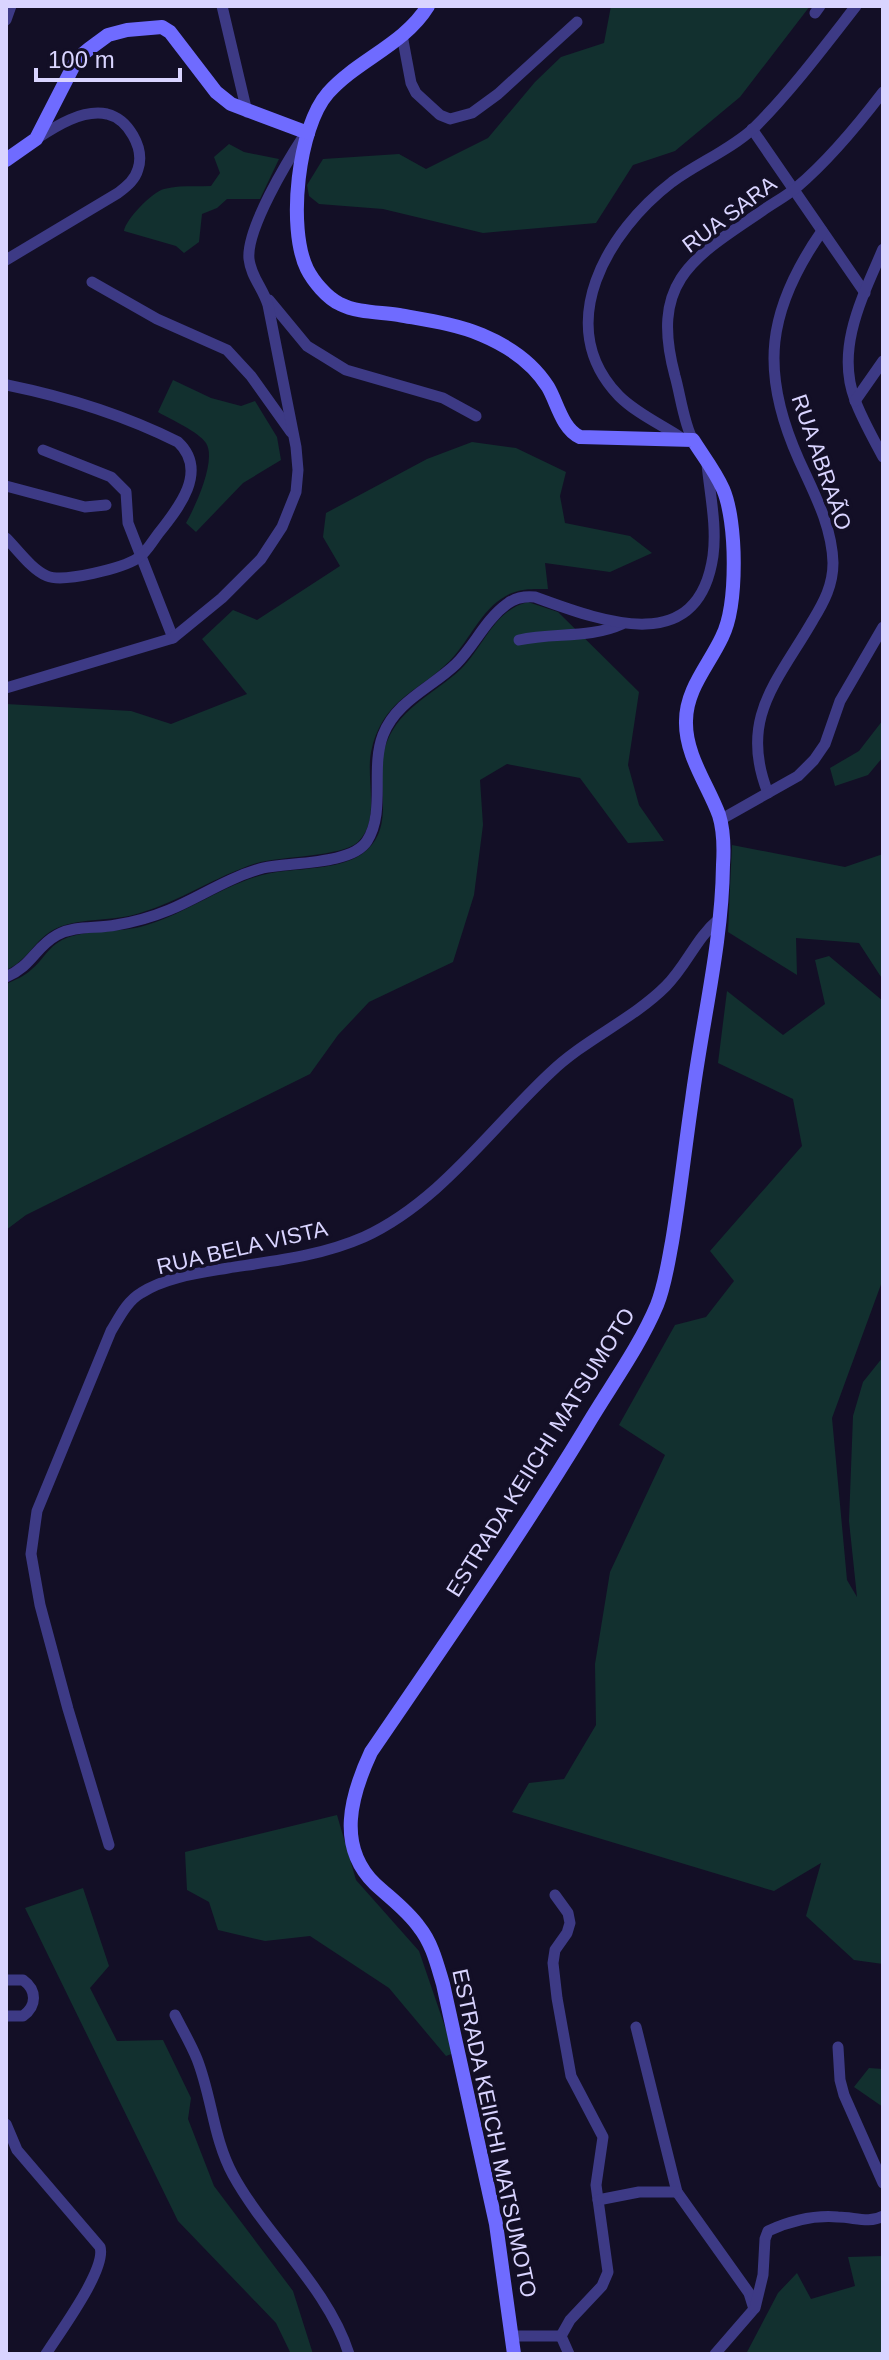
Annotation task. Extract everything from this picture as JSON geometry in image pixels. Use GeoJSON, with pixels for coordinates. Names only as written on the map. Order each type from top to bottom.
{"type":"FeatureCollection","features":[{"type":"Feature","properties":{"kind":"main road"},"geometry":{"type":"LineString","coordinates":[[428,6],[421,18],[402,35],[341,80],[317,109],[307,132],[297,207],[307,268],[338,303],[357,310],[457,327],[482,335],[513,351],[532,366],[547,386],[569,428],[580,437],[686,438]]}},
{"type":"Feature","properties":{"kind":"main road"},"geometry":{"type":"LineString","coordinates":[[6,160],[36,139],[77,59],[108,35],[147,27],[162,27],[170,32],[216,92],[247,112],[307,132]]}},
{"type":"Feature","properties":{"kind":"main road","name":"ESTRADA KEIICHI MATSUMOTO"},"geometry":{"type":"LineString","coordinates":[[514,2354],[496,2224],[443,1984],[432,1949],[422,1930],[359,1864],[351,1840],[351,1810],[358,1780],[371,1752],[496,1568],[574,1446],[659,1301],[677,1213],[719,919],[723,867],[720,820],[691,751],[686,719],[688,702],[699,675],[724,634],[731,602],[731,519],[724,490],[706,460],[686,438]]}},
{"type":"Feature","properties":{"kind":"street"},"geometry":{"type":"LineString","coordinates":[[6,20],[11,6]]}},
{"type":"Feature","properties":{"kind":"street"},"geometry":{"type":"LineString","coordinates":[[222,6],[247,112]]}},
{"type":"Feature","properties":{"kind":"street"},"geometry":{"type":"LineString","coordinates":[[686,438],[620,397],[597,362],[591,342],[589,299],[604,259],[641,210],[673,182],[752,129],[856,6]]}},
{"type":"Feature","properties":{"kind":"street"},"geometry":{"type":"LineString","coordinates":[[402,35],[411,83],[416,93],[440,115],[450,119],[472,113],[498,94],[577,22]]}},
{"type":"Feature","properties":{"kind":"street","name":"RUA SARA"},"geometry":{"type":"LineString","coordinates":[[686,438],[668,348],[667,311],[671,294],[693,264],[744,223],[794,190],[857,125],[883,92]]}},
{"type":"Feature","properties":{"kind":"street"},"geometry":{"type":"LineString","coordinates":[[6,260],[118,193],[131,182],[139,169],[132,133],[120,120],[106,114],[64,121],[36,139]]}},
{"type":"Feature","properties":{"kind":"street"},"geometry":{"type":"LineString","coordinates":[[752,129],[865,293]]}},
{"type":"Feature","properties":{"kind":"street"},"geometry":{"type":"LineString","coordinates":[[307,132],[273,190],[249,246],[253,276],[297,336],[323,357],[346,370],[443,398],[476,416]]}},
{"type":"Feature","properties":{"kind":"street","name":"RUA ABRAÃO"},"geometry":{"type":"LineString","coordinates":[[768,793],[759,769],[757,752],[763,707],[772,685],[827,596],[833,562],[827,526],[786,428],[777,398],[773,368],[776,328],[782,308],[798,267],[822,231]]}},
{"type":"Feature","properties":{"kind":"street"},"geometry":{"type":"LineString","coordinates":[[883,249],[847,348],[855,401],[883,457]]}},
{"type":"Feature","properties":{"kind":"street"},"geometry":{"type":"LineString","coordinates":[[92,282],[157,319],[227,350],[251,376],[294,435]]}},
{"type":"Feature","properties":{"kind":"street"},"geometry":{"type":"LineString","coordinates":[[6,688],[173,638],[261,559],[282,527],[296,492],[298,470],[294,435],[265,295]]}},
{"type":"Feature","properties":{"kind":"street"},"geometry":{"type":"LineString","coordinates":[[855,401],[883,361]]}},
{"type":"Feature","properties":{"kind":"street"},"geometry":{"type":"LineString","coordinates":[[6,538],[39,572],[53,578],[121,566],[140,557],[180,506],[191,473],[191,461],[178,442],[120,416],[58,396],[7,385]]}},
{"type":"Feature","properties":{"kind":"street"},"geometry":{"type":"LineString","coordinates":[[43,450],[111,477],[126,492],[128,523],[173,638]]}},
{"type":"Feature","properties":{"kind":"street"},"geometry":{"type":"LineString","coordinates":[[6,977],[30,963],[40,948],[56,936],[72,929],[139,921],[263,868],[310,862],[357,851],[366,843],[373,827],[377,811],[377,751],[390,722],[407,701],[458,662],[491,618],[515,599],[535,597],[592,618],[642,625],[671,620],[686,613],[703,590],[713,557],[714,535],[706,460]]}},
{"type":"Feature","properties":{"kind":"street"},"geometry":{"type":"LineString","coordinates":[[6,486],[85,507],[106,505]]}},
{"type":"Feature","properties":{"kind":"street"},"geometry":{"type":"LineString","coordinates":[[519,640],[538,635],[594,634],[623,623]]}},
{"type":"Feature","properties":{"kind":"street"},"geometry":{"type":"LineString","coordinates":[[720,820],[798,776],[819,752],[825,744],[840,701],[883,627]]}},
{"type":"Feature","properties":{"kind":"street","name":"RUA BELA VISTA"},"geometry":{"type":"LineString","coordinates":[[109,1845],[52,1650],[31,1554],[32,1535],[45,1489],[111,1331],[125,1308],[138,1294],[162,1282],[308,1255],[365,1236],[394,1220],[450,1175],[550,1072],[653,998],[669,983],[697,942],[719,919]]}},
{"type":"Feature","properties":{"kind":"street"},"geometry":{"type":"LineString","coordinates":[[555,1895],[568,1913],[570,1923],[555,1950],[553,1963],[571,2076],[603,2137],[596,2172],[608,2272],[602,2286],[570,2320],[561,2336]]}},
{"type":"Feature","properties":{"kind":"street"},"geometry":{"type":"LineString","coordinates":[[6,1980],[23,1980],[35,1998],[29,2012],[7,2019]]}},
{"type":"Feature","properties":{"kind":"street"},"geometry":{"type":"LineString","coordinates":[[175,2015],[197,2058],[218,2141],[231,2171],[335,2321],[349,2354]]}},
{"type":"Feature","properties":{"kind":"street"},"geometry":{"type":"LineString","coordinates":[[636,2027],[677,2192],[749,2293],[754,2309]]}},
{"type":"Feature","properties":{"kind":"street"},"geometry":{"type":"LineString","coordinates":[[838,2047],[844,2095],[883,2183]]}},
{"type":"Feature","properties":{"kind":"street"},"geometry":{"type":"LineString","coordinates":[[6,2124],[17,2150],[102,2253],[98,2271],[46,2354]]}},
{"type":"Feature","properties":{"kind":"street"},"geometry":{"type":"LineString","coordinates":[[598,2200],[639,2192],[677,2192]]}},
{"type":"Feature","properties":{"kind":"street"},"geometry":{"type":"LineString","coordinates":[[715,2354],[754,2309],[763,2275],[768,2231],[810,2218],[876,2220],[883,2216]]}},
{"type":"Feature","properties":{"kind":"street"},"geometry":{"type":"LineString","coordinates":[[513,2336],[561,2336]]}},
{"type":"Feature","properties":{"kind":"street"},"geometry":{"type":"LineString","coordinates":[[561,2336],[569,2354]]}},
{"type":"Feature","properties":{"kind":"green space"},"geometry":{"type":"Polygon","coordinates":[[[611,6],[810,6],[740,97],[675,151],[633,165],[596,223],[483,233],[383,209],[319,204],[309,196],[307,185],[323,159],[399,154],[426,169],[488,138],[535,82],[561,57],[604,43],[611,6]]]}},
{"type":"Feature","properties":{"kind":"green space"},"geometry":{"type":"Polygon","coordinates":[[[229,144],[244,152],[279,159],[260,199],[227,199],[217,208],[202,214],[199,242],[184,253],[176,246],[124,231],[134,213],[159,191],[211,186],[220,173],[214,157],[229,144]]]}},
{"type":"Feature","properties":{"kind":"green space"},"geometry":{"type":"Polygon","coordinates":[[[173,380],[211,398],[241,406],[255,401],[277,437],[281,460],[243,483],[196,532],[186,523],[204,483],[209,451],[197,434],[158,412],[173,380]]]}},
{"type":"Feature","properties":{"kind":"green space"},"geometry":{"type":"Polygon","coordinates":[[[472,442],[516,448],[566,472],[560,496],[565,523],[630,536],[652,553],[610,572],[545,563],[548,589],[516,591],[494,604],[455,655],[396,704],[378,730],[370,759],[369,822],[358,842],[338,851],[257,863],[140,913],[57,928],[6,970],[6,704],[131,711],[171,724],[247,694],[202,639],[233,610],[257,620],[340,566],[323,537],[326,513],[427,459],[472,442]]]}},
{"type":"Feature","properties":{"kind":"green space"},"geometry":{"type":"Polygon","coordinates":[[[528,602],[558,612],[639,692],[628,765],[639,805],[664,841],[628,843],[580,778],[507,764],[480,780],[483,825],[474,895],[453,962],[369,1002],[338,1035],[310,1074],[26,1215],[6,1230],[6,984],[26,974],[62,940],[140,927],[171,916],[246,880],[345,862],[367,850],[375,840],[383,816],[382,763],[389,737],[397,724],[416,704],[461,669],[506,613],[528,602]]]}},
{"type":"Feature","properties":{"kind":"green space"},"geometry":{"type":"Polygon","coordinates":[[[883,720],[883,757],[868,775],[835,786],[830,768],[859,751],[883,720]]]}},
{"type":"Feature","properties":{"kind":"green space"},"geometry":{"type":"Polygon","coordinates":[[[732,845],[845,867],[883,854],[883,980],[859,943],[796,938],[797,975],[728,932],[732,845]]]}},
{"type":"Feature","properties":{"kind":"green space"},"geometry":{"type":"Polygon","coordinates":[[[829,956],[883,1001],[883,1279],[832,1418],[847,1580],[857,1597],[849,1521],[853,1416],[863,1382],[883,1357],[883,1964],[854,1960],[806,1916],[821,1863],[774,1891],[512,1812],[529,1783],[564,1779],[596,1725],[595,1664],[610,1572],[665,1455],[619,1425],[675,1325],[706,1317],[734,1281],[710,1251],[802,1146],[793,1099],[718,1063],[727,991],[783,1035],[825,1004],[815,960],[829,956]]]}},
{"type":"Feature","properties":{"kind":"green space"},"geometry":{"type":"Polygon","coordinates":[[[337,1815],[356,1880],[419,1951],[454,2053],[446,2056],[389,1988],[310,1936],[265,1941],[218,1930],[209,1902],[187,1890],[185,1852],[337,1815]]]}},
{"type":"Feature","properties":{"kind":"green space"},"geometry":{"type":"Polygon","coordinates":[[[83,1888],[109,1966],[90,1988],[117,2041],[163,2040],[191,2098],[188,2119],[214,2186],[293,2291],[313,2354],[291,2354],[276,2323],[178,2221],[25,1908],[83,1888]]]}},
{"type":"Feature","properties":{"kind":"green space"},"geometry":{"type":"Polygon","coordinates":[[[869,2068],[883,2069],[883,2107],[854,2087],[869,2068]]]}},
{"type":"Feature","properties":{"kind":"green space"},"geometry":{"type":"Polygon","coordinates":[[[883,2256],[883,2354],[746,2354],[778,2293],[797,2273],[811,2299],[855,2286],[848,2257],[883,2256]]]}}]}
